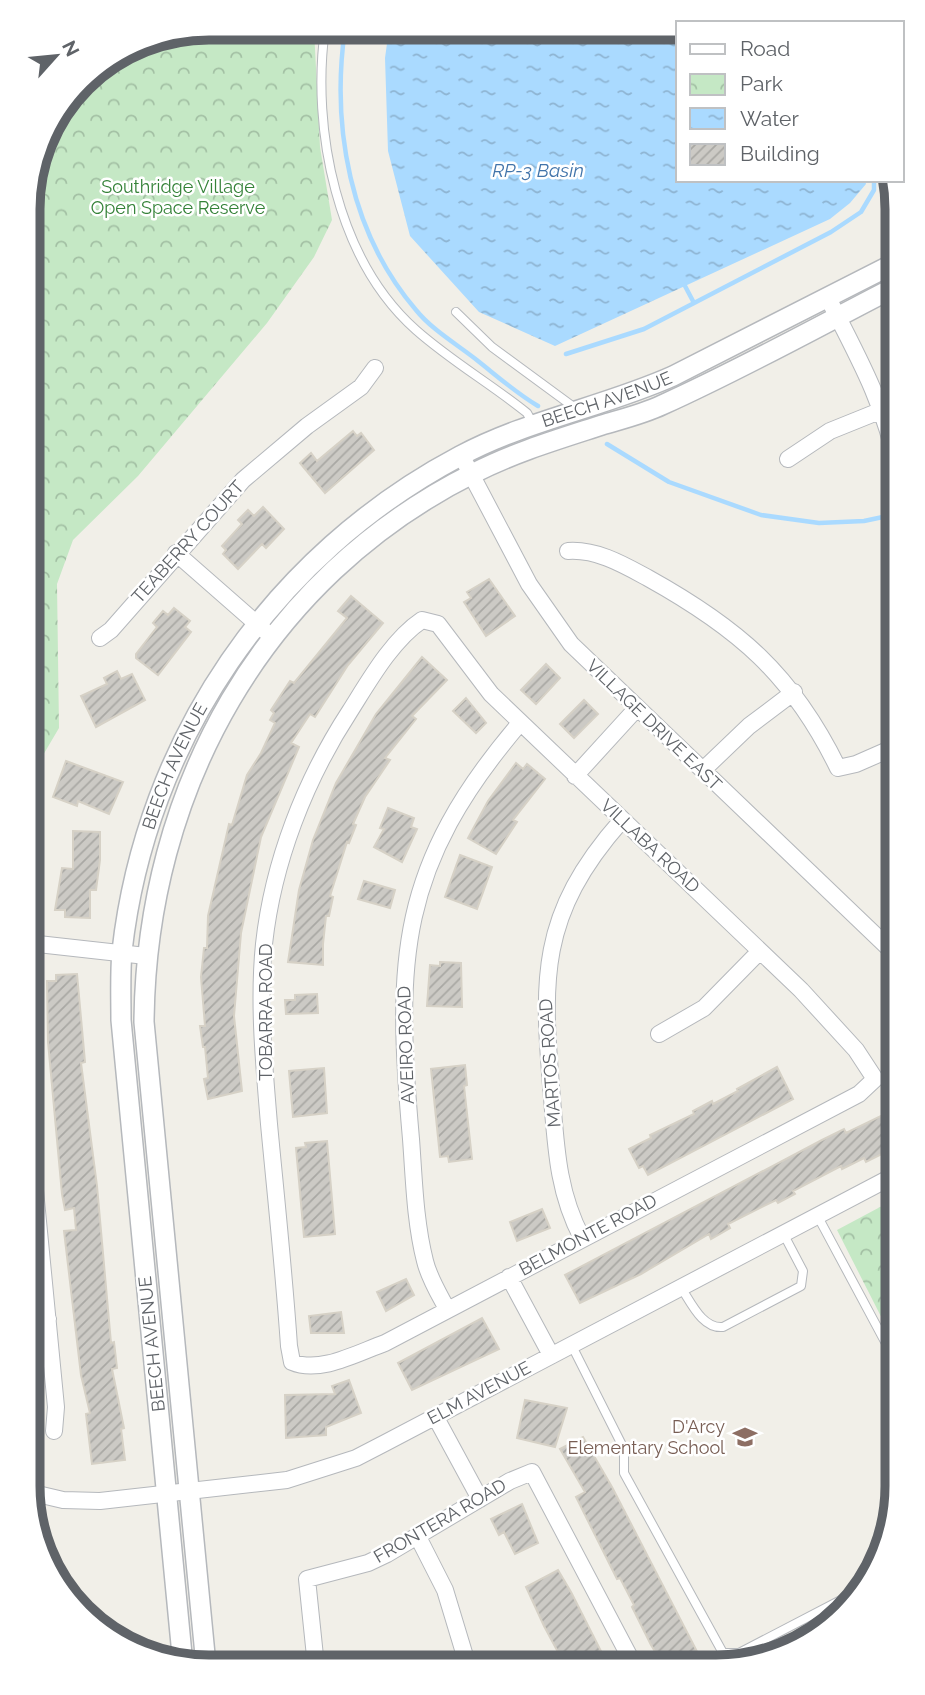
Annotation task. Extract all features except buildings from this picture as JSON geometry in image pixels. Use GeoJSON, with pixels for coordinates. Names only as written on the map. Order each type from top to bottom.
{"type":"FeatureCollection","features":[{"type":"Feature","properties":{"kind":"street","name":"BEECH AVENUE"},"geometry":{"type":"LineString","coordinates":[[182,1652],[124,1082],[121,1020],[122,952],[145,838],[166,778],[193,718],[256,622],[319,553],[355,522],[401,489],[461,455],[533,424],[644,389],[673,376],[885,268]]}},
{"type":"Feature","properties":{"kind":"street","name":"BEECH AVENUE"},"geometry":{"type":"LineString","coordinates":[[205,1655],[144,1022],[146,956],[163,859],[184,794],[214,726],[272,637],[292,613],[353,553],[412,509],[472,474],[521,452],[659,407],[885,292]]}},
{"type":"Feature","properties":{"kind":"street"},"geometry":{"type":"LineString","coordinates":[[828,298],[885,400]]}},
{"type":"Feature","properties":{"kind":"street","name":"TEABERRY COURT"},"geometry":{"type":"LineString","coordinates":[[100,638],[111,630],[243,480],[297,434],[360,387],[375,368]]}},
{"type":"Feature","properties":{"kind":"street"},"geometry":{"type":"LineString","coordinates":[[788,459],[830,431],[885,409]]}},
{"type":"Feature","properties":{"kind":"street","name":"VILLAGE DRIVE EAST"},"geometry":{"type":"LineString","coordinates":[[461,455],[519,565],[550,617],[582,656],[884,944]]}},
{"type":"Feature","properties":{"kind":"street"},"geometry":{"type":"LineString","coordinates":[[568,551],[592,552],[690,601],[751,647],[794,692],[818,727],[838,768],[856,764],[885,751]]}},
{"type":"Feature","properties":{"kind":"street"},"geometry":{"type":"LineString","coordinates":[[176,553],[272,637]]}},
{"type":"Feature","properties":{"kind":"street","name":"VILLABA ROAD"},"geometry":{"type":"LineString","coordinates":[[422,620],[432,621],[442,628],[478,678],[520,723],[839,1029],[867,1064],[875,1079]]}},
{"type":"Feature","properties":{"kind":"street","name":"TOBARRA ROAD"},"geometry":{"type":"LineString","coordinates":[[292,1362],[264,1059],[263,964],[268,921],[286,847],[318,766],[358,698],[408,632],[422,620]]}},
{"type":"Feature","properties":{"kind":"street"},"geometry":{"type":"LineString","coordinates":[[703,771],[749,726],[794,692]]}},
{"type":"Feature","properties":{"kind":"street"},"geometry":{"type":"LineString","coordinates":[[575,776],[637,708]]}},
{"type":"Feature","properties":{"kind":"street","name":"AVEIRO ROAD"},"geometry":{"type":"LineString","coordinates":[[447,1309],[425,1261],[418,1220],[403,1041],[404,974],[416,899],[439,838],[462,797],[520,723]]}},
{"type":"Feature","properties":{"kind":"street","name":"MARTOS ROAD"},"geometry":{"type":"LineString","coordinates":[[582,1238],[565,1201],[558,1175],[545,1017],[546,976],[556,927],[572,888],[596,850],[622,820]]}},
{"type":"Feature","properties":{"kind":"street"},"geometry":{"type":"LineString","coordinates":[[40,944],[146,956]]}},
{"type":"Feature","properties":{"kind":"street"},"geometry":{"type":"LineString","coordinates":[[659,1034],[704,1007],[760,951]]}},
{"type":"Feature","properties":{"kind":"street","name":"BELMONTE ROAD"},"geometry":{"type":"LineString","coordinates":[[292,1362],[312,1367],[343,1359],[384,1343],[859,1094],[875,1079]]}},
{"type":"Feature","properties":{"kind":"street","name":"ELM AVENUE"},"geometry":{"type":"LineString","coordinates":[[41,1496],[79,1500],[167,1494],[307,1475],[356,1458],[884,1181]]}},
{"type":"Feature","properties":{"kind":"street"},"geometry":{"type":"LineString","coordinates":[[40,1239],[56,1407],[54,1431]]}},
{"type":"Feature","properties":{"kind":"street"},"geometry":{"type":"LineString","coordinates":[[509,1277],[551,1355]]}},
{"type":"Feature","properties":{"kind":"street"},"geometry":{"type":"LineString","coordinates":[[40,1320],[48,1319]]}},
{"type":"Feature","properties":{"kind":"street"},"geometry":{"type":"LineString","coordinates":[[435,1416],[480,1499]]}},
{"type":"Feature","properties":{"kind":"street","name":"FRONTERA ROAD"},"geometry":{"type":"LineString","coordinates":[[315,1655],[307,1579],[368,1563],[418,1537],[510,1481],[532,1472],[629,1655]]}},
{"type":"Feature","properties":{"kind":"street"},"geometry":{"type":"LineString","coordinates":[[418,1537],[445,1590],[465,1655]]}},
{"type":"Feature","properties":{"kind":"lane"},"geometry":{"type":"LineString","coordinates":[[324,40],[321,60],[329,169],[344,217],[370,273],[415,329],[527,414],[533,424]]}},
{"type":"Feature","properties":{"kind":"lane"},"geometry":{"type":"LineString","coordinates":[[456,312],[492,347],[578,410]]}},
{"type":"Feature","properties":{"kind":"lane"},"geometry":{"type":"LineString","coordinates":[[817,1215],[884,1340]]}},
{"type":"Feature","properties":{"kind":"lane"},"geometry":{"type":"LineString","coordinates":[[680,1286],[713,1328],[723,1327],[784,1296],[801,1286],[804,1275],[783,1233]]}},
{"type":"Feature","properties":{"kind":"lane"},"geometry":{"type":"LineString","coordinates":[[571,1345],[624,1449],[624,1473],[719,1650],[726,1654]]}},
{"type":"Feature","properties":{"kind":"lane"},"geometry":{"type":"LineString","coordinates":[[740,1653],[839,1601]]}},
{"type":"Feature","properties":{"kind":"green space","name":"Southridge Village Open Space Reserve"},"geometry":{"type":"Polygon","coordinates":[[[209,40],[315,40],[320,147],[332,220],[314,257],[267,323],[138,476],[73,540],[57,584],[59,728],[40,760],[40,209],[46,165],[53,145],[75,106],[98,82],[115,69],[145,53],[165,46],[209,40]]]}},
{"type":"Feature","properties":{"kind":"green space"},"geometry":{"type":"Polygon","coordinates":[[[884,1205],[884,1323],[837,1230],[884,1205]]]}},
{"type":"Feature","properties":{"kind":"green space"},"geometry":{"type":"Polygon","coordinates":[[[820,1619],[791,1637],[765,1648],[820,1619]]]}},
{"type":"Feature","properties":{"kind":"water","name":"RP-3 Basin"},"geometry":{"type":"Polygon","coordinates":[[[387,40],[676,40],[676,182],[866,184],[850,203],[830,219],[555,346],[479,312],[410,236],[388,151],[385,58],[387,40]]]}},
{"type":"Feature","properties":{"kind":"waterway"},"geometry":{"type":"LineString","coordinates":[[344,40],[341,103],[344,141],[350,177],[375,247],[393,280],[422,317],[538,406]]}},
{"type":"Feature","properties":{"kind":"waterway"},"geometry":{"type":"LineString","coordinates":[[566,354],[644,329],[831,232],[861,212],[874,190],[874,182]]}},
{"type":"Feature","properties":{"kind":"waterway"},"geometry":{"type":"LineString","coordinates":[[685,286],[694,303]]}},
{"type":"Feature","properties":{"kind":"waterway"},"geometry":{"type":"LineString","coordinates":[[607,444],[669,482],[761,515],[819,523],[864,521],[885,517]]}},
{"type":"Feature","properties":{"kind":"place","name":"D'Arcy Elementary School"},"geometry":{"type":"Point","coordinates":[745,1437]}}]}
